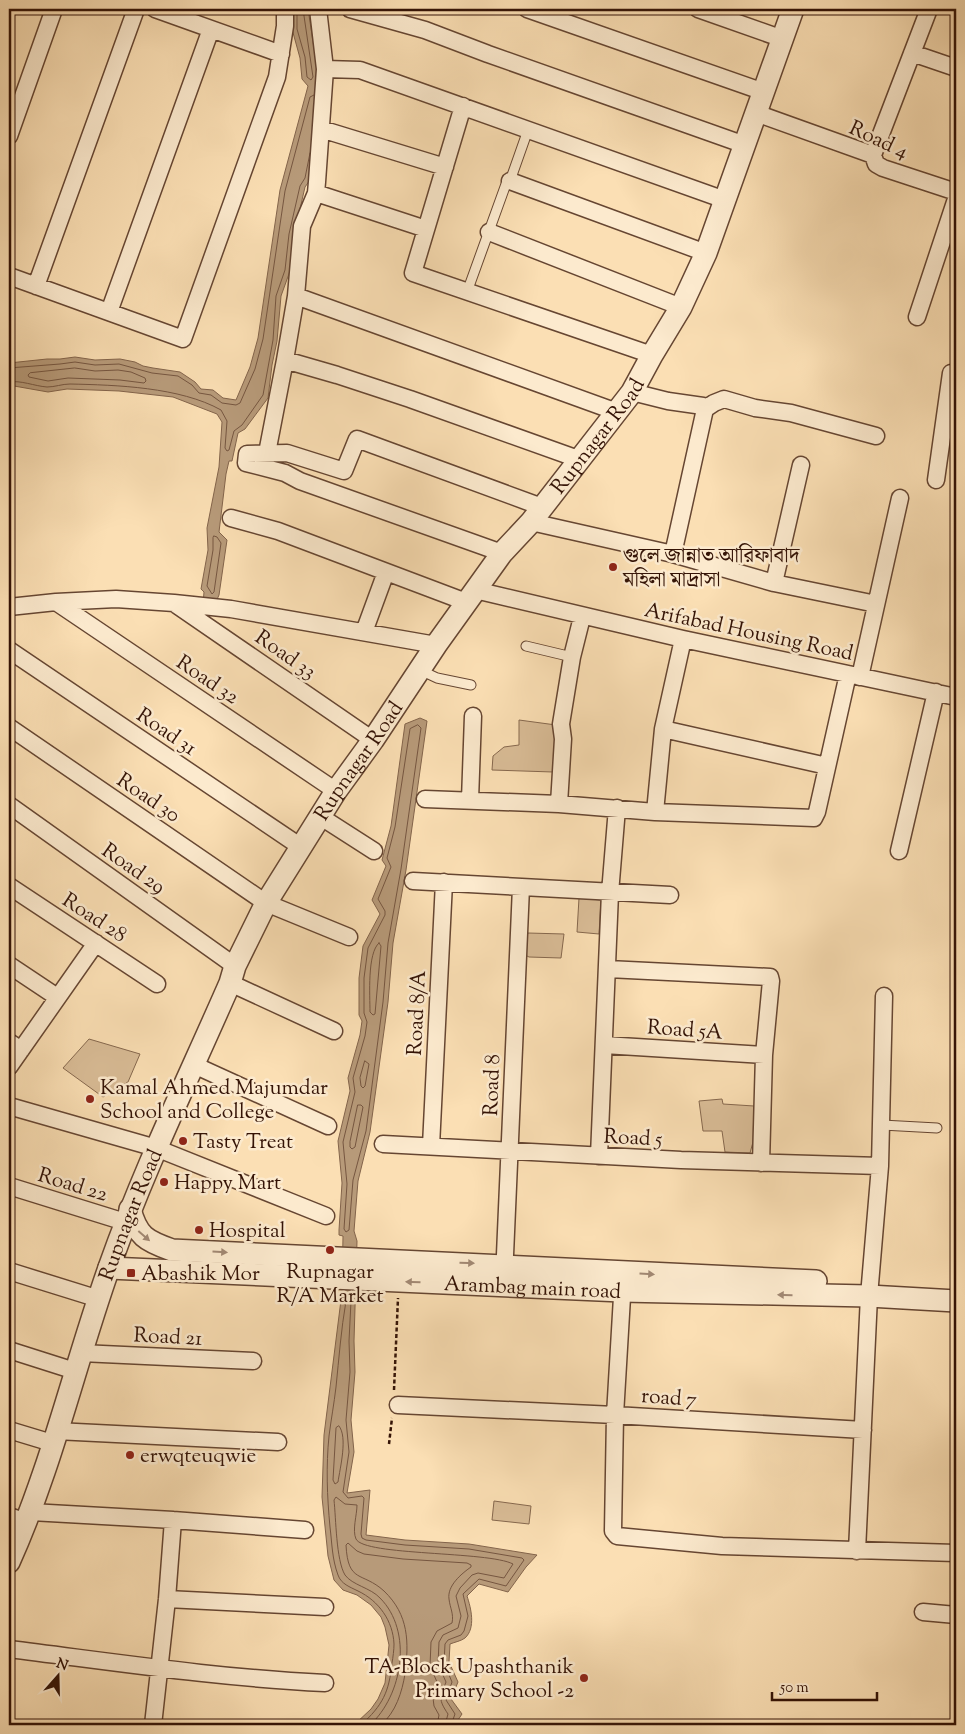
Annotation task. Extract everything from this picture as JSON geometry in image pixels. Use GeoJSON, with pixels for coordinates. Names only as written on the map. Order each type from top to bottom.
{"type":"FeatureCollection","features":[{"type":"Feature","properties":{"kind":"street"},"geometry":{"type":"LineString","coordinates":[[9,136],[54,9]]}},
{"type":"Feature","properties":{"kind":"street"},"geometry":{"type":"LineString","coordinates":[[36,286],[136,9]]}},
{"type":"Feature","properties":{"kind":"street"},"geometry":{"type":"LineString","coordinates":[[9,276],[183,339],[277,77],[285,26],[285,9]]}},
{"type":"Feature","properties":{"kind":"street"},"geometry":{"type":"LineString","coordinates":[[267,453],[296,296],[302,226],[316,193],[325,69],[318,9]]}},
{"type":"Feature","properties":{"kind":"street"},"geometry":{"type":"LineString","coordinates":[[350,9],[425,30],[486,54],[745,145]]}},
{"type":"Feature","properties":{"kind":"street"},"geometry":{"type":"LineString","coordinates":[[527,9],[764,92]]}},
{"type":"Feature","properties":{"kind":"street"},"geometry":{"type":"LineString","coordinates":[[698,9],[783,38]]}},
{"type":"Feature","properties":{"kind":"street","name":"Rupnagar Road"},"geometry":{"type":"LineString","coordinates":[[9,1562],[22,1517],[54,1437],[109,1268],[128,1216],[232,975],[266,903],[336,791],[471,596],[502,553],[581,460],[632,392],[681,307],[706,253],[793,9]]}},
{"type":"Feature","properties":{"kind":"street"},"geometry":{"type":"LineString","coordinates":[[873,156],[929,9]]}},
{"type":"Feature","properties":{"kind":"street"},"geometry":{"type":"LineString","coordinates":[[162,10],[281,54]]}},
{"type":"Feature","properties":{"kind":"street"},"geometry":{"type":"LineString","coordinates":[[109,312],[211,28]]}},
{"type":"Feature","properties":{"kind":"street"},"geometry":{"type":"LineString","coordinates":[[912,53],[956,68]]}},
{"type":"Feature","properties":{"kind":"street"},"geometry":{"type":"LineString","coordinates":[[325,69],[360,70],[725,200]]}},
{"type":"Feature","properties":{"kind":"street"},"geometry":{"type":"LineString","coordinates":[[463,106],[414,273],[652,355]]}},
{"type":"Feature","properties":{"kind":"street","name":"Road 4"},"geometry":{"type":"LineString","coordinates":[[756,113],[873,156],[878,166],[956,192]]}},
{"type":"Feature","properties":{"kind":"street"},"geometry":{"type":"LineString","coordinates":[[321,129],[445,168]]}},
{"type":"Feature","properties":{"kind":"street"},"geometry":{"type":"LineString","coordinates":[[510,180],[706,253]]}},
{"type":"Feature","properties":{"kind":"street"},"geometry":{"type":"LineString","coordinates":[[316,193],[426,229]]}},
{"type":"Feature","properties":{"kind":"street"},"geometry":{"type":"LineString","coordinates":[[917,317],[956,198]]}},
{"type":"Feature","properties":{"kind":"street"},"geometry":{"type":"LineString","coordinates":[[489,232],[681,307]]}},
{"type":"Feature","properties":{"kind":"street"},"geometry":{"type":"LineString","coordinates":[[296,296],[617,412]]}},
{"type":"Feature","properties":{"kind":"street"},"geometry":{"type":"LineString","coordinates":[[285,360],[410,399],[581,460]]}},
{"type":"Feature","properties":{"kind":"street"},"geometry":{"type":"LineString","coordinates":[[936,480],[950,425],[951,373]]}},
{"type":"Feature","properties":{"kind":"street"},"geometry":{"type":"LineString","coordinates":[[632,392],[668,402],[703,406],[705,408]]}},
{"type":"Feature","properties":{"kind":"street"},"geometry":{"type":"LineString","coordinates":[[673,554],[705,408],[714,402],[724,399],[756,408],[791,413],[876,436]]}},
{"type":"Feature","properties":{"kind":"street"},"geometry":{"type":"LineString","coordinates":[[502,553],[300,481],[285,473],[246,463],[246,454],[287,453],[344,471],[357,439],[536,515],[774,583],[876,604]]}},
{"type":"Feature","properties":{"kind":"street"},"geometry":{"type":"LineString","coordinates":[[774,583],[800,465]]}},
{"type":"Feature","properties":{"kind":"street"},"geometry":{"type":"LineString","coordinates":[[424,798],[559,804],[655,812],[814,818],[818,812],[827,766],[876,604],[900,498]]}},
{"type":"Feature","properties":{"kind":"street","name":"Arifabad Housing Road"},"geometry":{"type":"LineString","coordinates":[[231,518],[278,531],[386,572],[471,596],[582,617],[956,697]]}},
{"type":"Feature","properties":{"kind":"street"},"geometry":{"type":"LineString","coordinates":[[364,632],[386,572]]}},
{"type":"Feature","properties":{"kind":"street"},"geometry":{"type":"LineString","coordinates":[[9,607],[56,602],[116,600],[174,603],[231,609],[436,645]]}},
{"type":"Feature","properties":{"kind":"street","name":"Road 32"},"geometry":{"type":"LineString","coordinates":[[56,602],[336,791]]}},
{"type":"Feature","properties":{"kind":"street","name":"Road 33"},"geometry":{"type":"LineString","coordinates":[[174,603],[373,740]]}},
{"type":"Feature","properties":{"kind":"street"},"geometry":{"type":"LineString","coordinates":[[559,804],[563,739],[561,724],[572,657],[582,617]]}},
{"type":"Feature","properties":{"kind":"street"},"geometry":{"type":"LineString","coordinates":[[655,812],[663,729],[683,640]]}},
{"type":"Feature","properties":{"kind":"street","name":"Road 31"},"geometry":{"type":"LineString","coordinates":[[9,650],[301,847]]}},
{"type":"Feature","properties":{"kind":"street"},"geometry":{"type":"LineString","coordinates":[[899,851],[936,692]]}},
{"type":"Feature","properties":{"kind":"street"},"geometry":{"type":"LineString","coordinates":[[470,800],[473,716]]}},
{"type":"Feature","properties":{"kind":"street","name":"Road 30"},"geometry":{"type":"LineString","coordinates":[[9,727],[266,903],[349,937]]}},
{"type":"Feature","properties":{"kind":"street"},"geometry":{"type":"LineString","coordinates":[[663,729],[827,766]]}},
{"type":"Feature","properties":{"kind":"street","name":"Road 29"},"geometry":{"type":"LineString","coordinates":[[9,806],[232,975],[334,1031]]}},
{"type":"Feature","properties":{"kind":"street"},"geometry":{"type":"LineString","coordinates":[[599,1156],[610,892],[616,808]]}},
{"type":"Feature","properties":{"kind":"street"},"geometry":{"type":"LineString","coordinates":[[321,817],[374,850]]}},
{"type":"Feature","properties":{"kind":"street"},"geometry":{"type":"LineString","coordinates":[[413,881],[670,895]]}},
{"type":"Feature","properties":{"kind":"street","name":"Road 8/A"},"geometry":{"type":"LineString","coordinates":[[431,1146],[444,882]]}},
{"type":"Feature","properties":{"kind":"street","name":"Road 28"},"geometry":{"type":"LineString","coordinates":[[9,886],[158,984]]}},
{"type":"Feature","properties":{"kind":"street","name":"Road 8"},"geometry":{"type":"LineString","coordinates":[[504,1275],[521,887]]}},
{"type":"Feature","properties":{"kind":"street"},"geometry":{"type":"LineString","coordinates":[[9,1067],[15,1046],[57,997],[96,943]]}},
{"type":"Feature","properties":{"kind":"street"},"geometry":{"type":"LineString","coordinates":[[9,965],[57,997]]}},
{"type":"Feature","properties":{"kind":"street"},"geometry":{"type":"LineString","coordinates":[[608,969],[768,976],[771,981],[764,1055],[761,1163]]}},
{"type":"Feature","properties":{"kind":"street"},"geometry":{"type":"LineString","coordinates":[[857,1551],[869,1290],[882,1125],[884,996]]}},
{"type":"Feature","properties":{"kind":"street","name":"Road 5A"},"geometry":{"type":"LineString","coordinates":[[604,1045],[764,1055]]}},
{"type":"Feature","properties":{"kind":"street"},"geometry":{"type":"LineString","coordinates":[[194,1065],[328,1126]]}},
{"type":"Feature","properties":{"kind":"street"},"geometry":{"type":"LineString","coordinates":[[9,1106],[156,1148],[326,1216]]}},
{"type":"Feature","properties":{"kind":"street","name":"Road 5"},"geometry":{"type":"LineString","coordinates":[[383,1144],[599,1156],[880,1166]]}},
{"type":"Feature","properties":{"kind":"street","name":"Road 22"},"geometry":{"type":"LineString","coordinates":[[9,1186],[128,1216]]}},
{"type":"Feature","properties":{"kind":"street","name":"Arambag main road"},"geometry":{"type":"LineString","coordinates":[[128,1216],[141,1236],[172,1250],[337,1269]]}},
{"type":"Feature","properties":{"kind":"street","name":"Arambag main road"},"geometry":{"type":"LineString","coordinates":[[109,1268],[337,1269],[504,1275],[623,1282],[869,1290],[956,1287]]}},
{"type":"Feature","properties":{"kind":"street"},"geometry":{"type":"LineString","coordinates":[[9,1270],[99,1299]]}},
{"type":"Feature","properties":{"kind":"street","name":"Arambag main road"},"geometry":{"type":"LineString","coordinates":[[365,1270],[398,1282],[504,1275]]}},
{"type":"Feature","properties":{"kind":"street","name":"road 7"},"geometry":{"type":"LineString","coordinates":[[623,1282],[615,1415],[863,1430]]}},
{"type":"Feature","properties":{"kind":"street","name":"Arambag main road"},"geometry":{"type":"LineString","coordinates":[[869,1290],[956,1301]]}},
{"type":"Feature","properties":{"kind":"street","name":"Road 21"},"geometry":{"type":"LineString","coordinates":[[9,1350],[78,1362],[253,1361]]}},
{"type":"Feature","properties":{"kind":"street"},"geometry":{"type":"LineString","coordinates":[[395,1404],[615,1415],[612,1530],[617,1536],[722,1546],[956,1553]]}},
{"type":"Feature","properties":{"kind":"street"},"geometry":{"type":"LineString","coordinates":[[9,1430],[54,1437],[278,1442]]}},
{"type":"Feature","properties":{"kind":"street"},"geometry":{"type":"LineString","coordinates":[[22,1517],[173,1520],[305,1530]]}},
{"type":"Feature","properties":{"kind":"street"},"geometry":{"type":"LineString","coordinates":[[153,1725],[167,1599],[173,1520]]}},
{"type":"Feature","properties":{"kind":"street"},"geometry":{"type":"LineString","coordinates":[[167,1599],[325,1607]]}},
{"type":"Feature","properties":{"kind":"street"},"geometry":{"type":"LineString","coordinates":[[923,1612],[956,1615]]}},
{"type":"Feature","properties":{"kind":"street"},"geometry":{"type":"LineString","coordinates":[[9,1649],[275,1681],[325,1683]]}},
{"type":"Feature","properties":{"kind":"lane"},"geometry":{"type":"LineString","coordinates":[[467,292],[506,184],[510,180],[528,130]]}},
{"type":"Feature","properties":{"kind":"lane"},"geometry":{"type":"LineString","coordinates":[[526,646],[572,657]]}},
{"type":"Feature","properties":{"kind":"lane"},"geometry":{"type":"LineString","coordinates":[[420,670],[437,678],[471,685]]}},
{"type":"Feature","properties":{"kind":"lane"},"geometry":{"type":"LineString","coordinates":[[882,1125],[937,1128]]}},
{"type":"Feature","properties":{"kind":"path"},"geometry":{"type":"LineString","coordinates":[[389,1444],[395,1404],[398,1282]]}},
{"type":"Feature","properties":{"kind":"shaded area"},"geometry":{"type":"Polygon","coordinates":[[[519,720],[556,725],[553,772],[492,770],[493,756],[504,747],[519,745],[519,720]]]}},
{"type":"Feature","properties":{"kind":"shaded area"},"geometry":{"type":"Polygon","coordinates":[[[579,898],[601,900],[599,934],[577,932],[579,898]]]}},
{"type":"Feature","properties":{"kind":"shaded area"},"geometry":{"type":"Polygon","coordinates":[[[528,933],[564,934],[561,958],[529,957],[525,955],[525,943],[528,933]]]}},
{"type":"Feature","properties":{"kind":"shaded area"},"geometry":{"type":"Polygon","coordinates":[[[89,1039],[140,1054],[128,1082],[103,1097],[63,1068],[89,1039]]]}},
{"type":"Feature","properties":{"kind":"shaded area"},"geometry":{"type":"Polygon","coordinates":[[[722,1099],[723,1104],[754,1106],[753,1142],[750,1153],[725,1152],[722,1131],[703,1131],[699,1101],[722,1099]]]}},
{"type":"Feature","properties":{"kind":"shaded area"},"geometry":{"type":"Polygon","coordinates":[[[494,1501],[531,1506],[529,1524],[492,1520],[494,1501]]]}},
{"type":"Feature","properties":{"kind":"water"},"geometry":{"type":"Polygon","coordinates":[[[292,9],[308,9],[320,87],[310,180],[305,187],[294,235],[290,271],[281,296],[277,341],[268,398],[245,429],[238,433],[232,461],[229,461],[226,474],[219,532],[227,540],[219,595],[215,604],[203,604],[204,592],[201,589],[208,550],[207,528],[219,467],[222,422],[217,414],[173,397],[119,391],[67,389],[48,392],[14,386],[9,387],[9,363],[75,357],[95,360],[120,359],[143,366],[180,372],[195,382],[201,389],[213,390],[223,398],[236,400],[250,367],[258,338],[280,190],[308,86],[302,79],[300,58],[292,29],[292,9]]]}},
{"type":"Feature","properties":{"kind":"water"},"geometry":{"type":"Polygon","coordinates":[[[420,718],[427,721],[406,870],[393,943],[388,1002],[370,1132],[358,1181],[354,1231],[357,1241],[355,1372],[351,1420],[354,1452],[347,1493],[370,1490],[366,1535],[405,1540],[469,1544],[537,1555],[508,1592],[479,1584],[467,1596],[471,1612],[471,1629],[465,1638],[450,1644],[449,1662],[458,1682],[451,1699],[462,1714],[456,1723],[446,1725],[354,1725],[371,1709],[385,1683],[389,1645],[381,1617],[371,1605],[357,1595],[343,1590],[334,1580],[328,1556],[322,1497],[324,1435],[342,1292],[343,1236],[339,1235],[339,1230],[342,1183],[338,1141],[350,1091],[348,1078],[362,1021],[359,1015],[359,978],[363,946],[380,914],[372,900],[386,866],[382,860],[391,826],[405,724],[420,718]]]}},
{"type":"Feature","properties":{"kind":"place","name":"গুলে জান্নাত আরিফাবাদ মহিলা মাদ্রাসা"},"geometry":{"type":"Point","coordinates":[613,567]}},
{"type":"Feature","properties":{"kind":"place","name":"Kamal Ahmed Majumdar School and College"},"geometry":{"type":"Point","coordinates":[90,1099]}},
{"type":"Feature","properties":{"kind":"place","name":"Tasty Treat"},"geometry":{"type":"Point","coordinates":[183,1141]}},
{"type":"Feature","properties":{"kind":"place","name":"Happy Mart"},"geometry":{"type":"Point","coordinates":[164,1182]}},
{"type":"Feature","properties":{"kind":"place","name":"Hospital"},"geometry":{"type":"Point","coordinates":[199,1230]}},
{"type":"Feature","properties":{"kind":"place","name":"Rupnagar R/A Market"},"geometry":{"type":"Point","coordinates":[330,1250]}},
{"type":"Feature","properties":{"kind":"place","name":"Abashik Mor"},"geometry":{"type":"Point","coordinates":[131,1273]}},
{"type":"Feature","properties":{"kind":"place","name":"erwqteuqwie"},"geometry":{"type":"Point","coordinates":[130,1455]}},
{"type":"Feature","properties":{"kind":"place","name":"TA-Block Upashthanik Primary School -2"},"geometry":{"type":"Point","coordinates":[584,1678]}}]}
